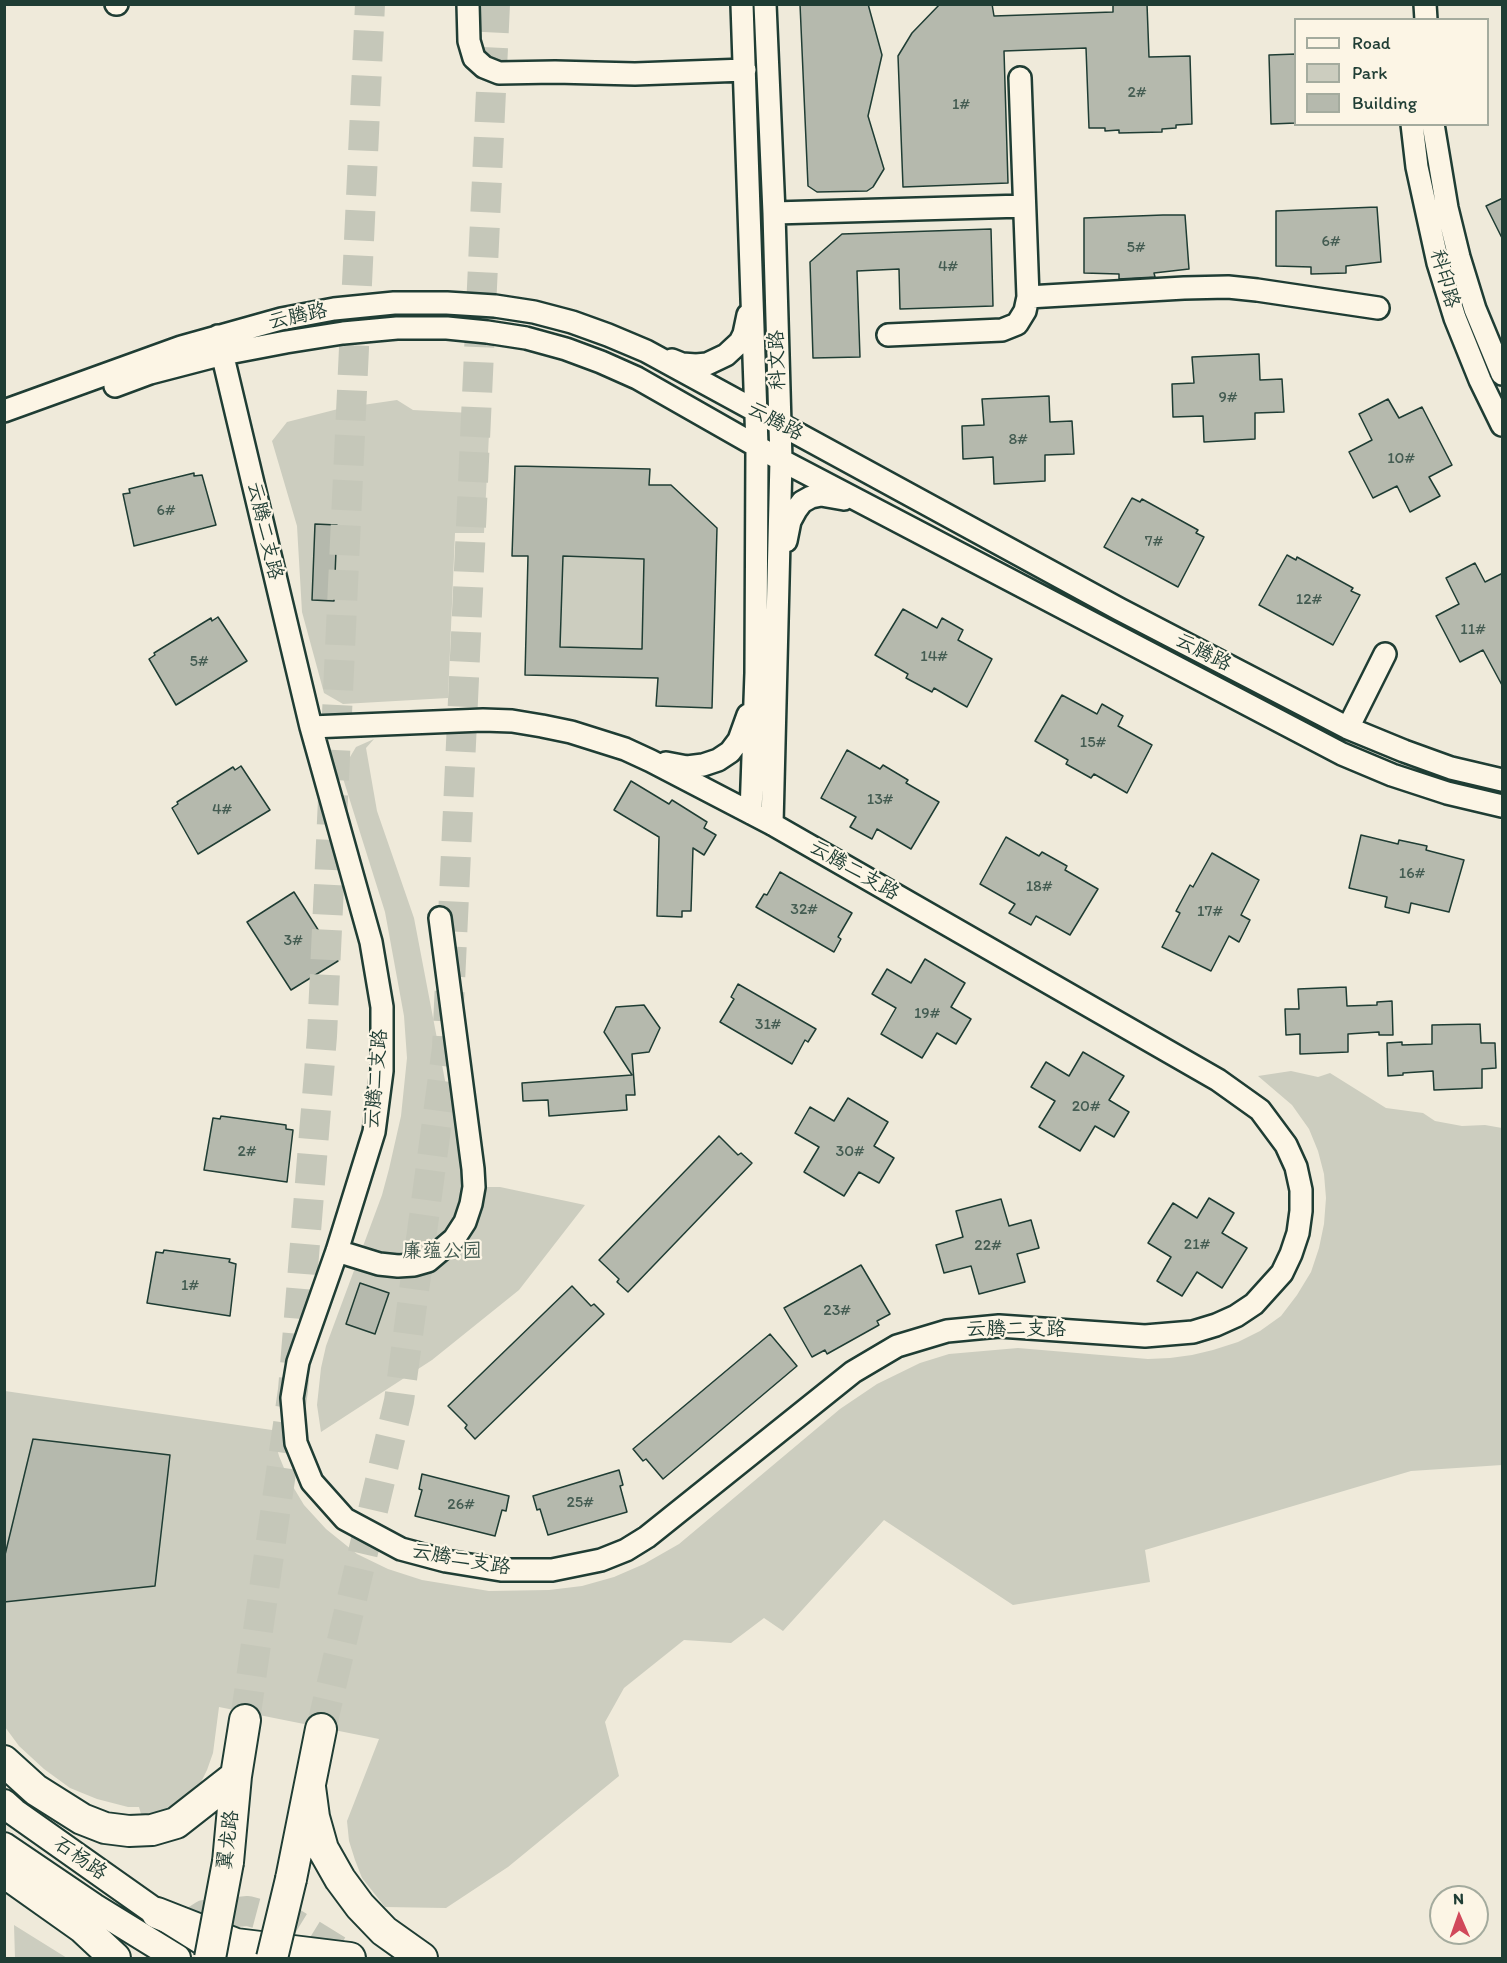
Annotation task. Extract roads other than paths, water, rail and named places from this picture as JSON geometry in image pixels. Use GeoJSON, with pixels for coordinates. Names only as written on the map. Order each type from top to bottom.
{"type":"FeatureCollection","features":[{"type":"Feature","properties":{"kind":"highway","name":"翼龙路"},"geometry":{"type":"LineString","coordinates":[[210,1959],[225,1876],[236,1776],[245,1720]]}},
{"type":"Feature","properties":{"kind":"highway"},"geometry":{"type":"LineString","coordinates":[[272,1959],[291,1879],[321,1729]]}},
{"type":"Feature","properties":{"kind":"highway"},"geometry":{"type":"LineString","coordinates":[[4,1761],[36,1790],[65,1810],[105,1828],[129,1831],[152,1830],[176,1823],[236,1776]]}},
{"type":"Feature","properties":{"kind":"highway"},"geometry":{"type":"LineString","coordinates":[[310,1787],[314,1817],[324,1848],[340,1879],[360,1906],[384,1931],[422,1959]]}},
{"type":"Feature","properties":{"kind":"highway"},"geometry":{"type":"LineString","coordinates":[[4,1872],[89,1917],[126,1959]]}},
{"type":"Feature","properties":{"kind":"highway"},"geometry":{"type":"LineString","coordinates":[[187,1959],[225,1876]]}},
{"type":"Feature","properties":{"kind":"highway"},"geometry":{"type":"LineString","coordinates":[[157,1913],[236,1944],[350,1959]]}},
{"type":"Feature","properties":{"kind":"highway"},"geometry":{"type":"LineString","coordinates":[[89,1917],[115,1959]]}},
{"type":"Feature","properties":{"kind":"main road","name":"石杨路"},"geometry":{"type":"LineString","coordinates":[[4,1803],[157,1913],[229,1959]]}},
{"type":"Feature","properties":{"kind":"main road","name":"石杨路"},"geometry":{"type":"LineString","coordinates":[[4,1846],[89,1917],[177,1959]]}},
{"type":"Feature","properties":{"kind":"street"},"geometry":{"type":"LineString","coordinates":[[468,4],[470,40],[474,58],[484,67],[499,73],[635,74],[745,70]]}},
{"type":"Feature","properties":{"kind":"street","name":"科文路"},"geometry":{"type":"LineString","coordinates":[[742,4],[757,446],[756,673],[752,813]]}},
{"type":"Feature","properties":{"kind":"street","name":"科文路"},"geometry":{"type":"LineString","coordinates":[[765,4],[781,460],[772,824]]}},
{"type":"Feature","properties":{"kind":"street"},"geometry":{"type":"LineString","coordinates":[[888,335],[1002,330],[1017,324],[1026,311],[1028,297],[1020,78]]}},
{"type":"Feature","properties":{"kind":"street","name":"科印路"},"geometry":{"type":"LineString","coordinates":[[1412,126],[1417,167],[1438,263],[1455,318],[1476,370],[1503,425]]}},
{"type":"Feature","properties":{"kind":"street","name":"科印路"},"geometry":{"type":"LineString","coordinates":[[1433,126],[1447,208],[1460,257],[1475,309],[1503,374]]}},
{"type":"Feature","properties":{"kind":"street"},"geometry":{"type":"LineString","coordinates":[[774,213],[1024,206]]}},
{"type":"Feature","properties":{"kind":"street"},"geometry":{"type":"LineString","coordinates":[[1028,297],[1228,287],[1378,308]]}},
{"type":"Feature","properties":{"kind":"street"},"geometry":{"type":"LineString","coordinates":[[646,351],[682,364],[707,364],[718,359],[734,349],[744,334],[752,294]]}},
{"type":"Feature","properties":{"kind":"street","name":"云腾路"},"geometry":{"type":"LineString","coordinates":[[4,425],[150,373],[281,320],[334,309],[394,303],[495,306],[534,312],[599,332],[646,351],[1129,615],[1348,728],[1451,768],[1503,780]]}},
{"type":"Feature","properties":{"kind":"street","name":"云腾路"},"geometry":{"type":"LineString","coordinates":[[4,411],[145,360],[220,345],[297,340],[397,328],[447,328],[487,332],[566,349],[637,378],[781,460],[1342,754],[1392,775],[1447,793],[1503,806]]}},
{"type":"Feature","properties":{"kind":"street","name":"云腾二支路"},"geometry":{"type":"LineString","coordinates":[[220,345],[310,727],[371,942],[382,1007],[382,1071],[374,1132],[337,1251],[298,1362],[292,1398],[296,1443],[312,1482],[345,1519],[401,1549],[446,1561],[501,1570],[552,1570],[601,1560],[626,1550],[647,1537],[853,1372],[897,1346],[947,1331],[999,1326],[1145,1336],[1193,1332],[1236,1316],[1269,1290],[1282,1273],[1295,1244],[1301,1211],[1301,1190],[1296,1167],[1286,1144],[1260,1110],[1218,1080],[772,824],[651,761],[597,739],[571,732],[512,721],[483,720],[310,727]]}},
{"type":"Feature","properties":{"kind":"street"},"geometry":{"type":"LineString","coordinates":[[777,582],[790,521],[802,502],[811,497],[831,495],[864,504]]}},
{"type":"Feature","properties":{"kind":"street"},"geometry":{"type":"LineString","coordinates":[[1348,728],[1385,654]]}},
{"type":"Feature","properties":{"kind":"street"},"geometry":{"type":"LineString","coordinates":[[651,761],[687,766],[703,765],[718,760],[730,752],[739,740],[746,724],[756,673]]}},
{"type":"Feature","properties":{"kind":"street"},"geometry":{"type":"LineString","coordinates":[[337,1251],[388,1265],[414,1265],[428,1261],[454,1239],[465,1222],[471,1204],[474,1186],[473,1169],[440,918]]}},
{"type":"Feature","properties":{"kind":"tunnel"},"geometry":{"type":"LineString","coordinates":[[245,1720],[293,1390],[322,1036],[370,4]]}},
{"type":"Feature","properties":{"kind":"tunnel"},"geometry":{"type":"LineString","coordinates":[[321,1729],[399,1401],[447,1048],[495,4]]}},
{"type":"Feature","properties":{"kind":"tunnel"},"geometry":{"type":"LineString","coordinates":[[154,1958],[167,1939],[204,1915],[248,1911],[293,1923],[350,1958]]}},
{"type":"Feature","properties":{"kind":"park label","name":"廉蕴公园"},"geometry":{"type":"Point","coordinates":[442,1252]}}]}
